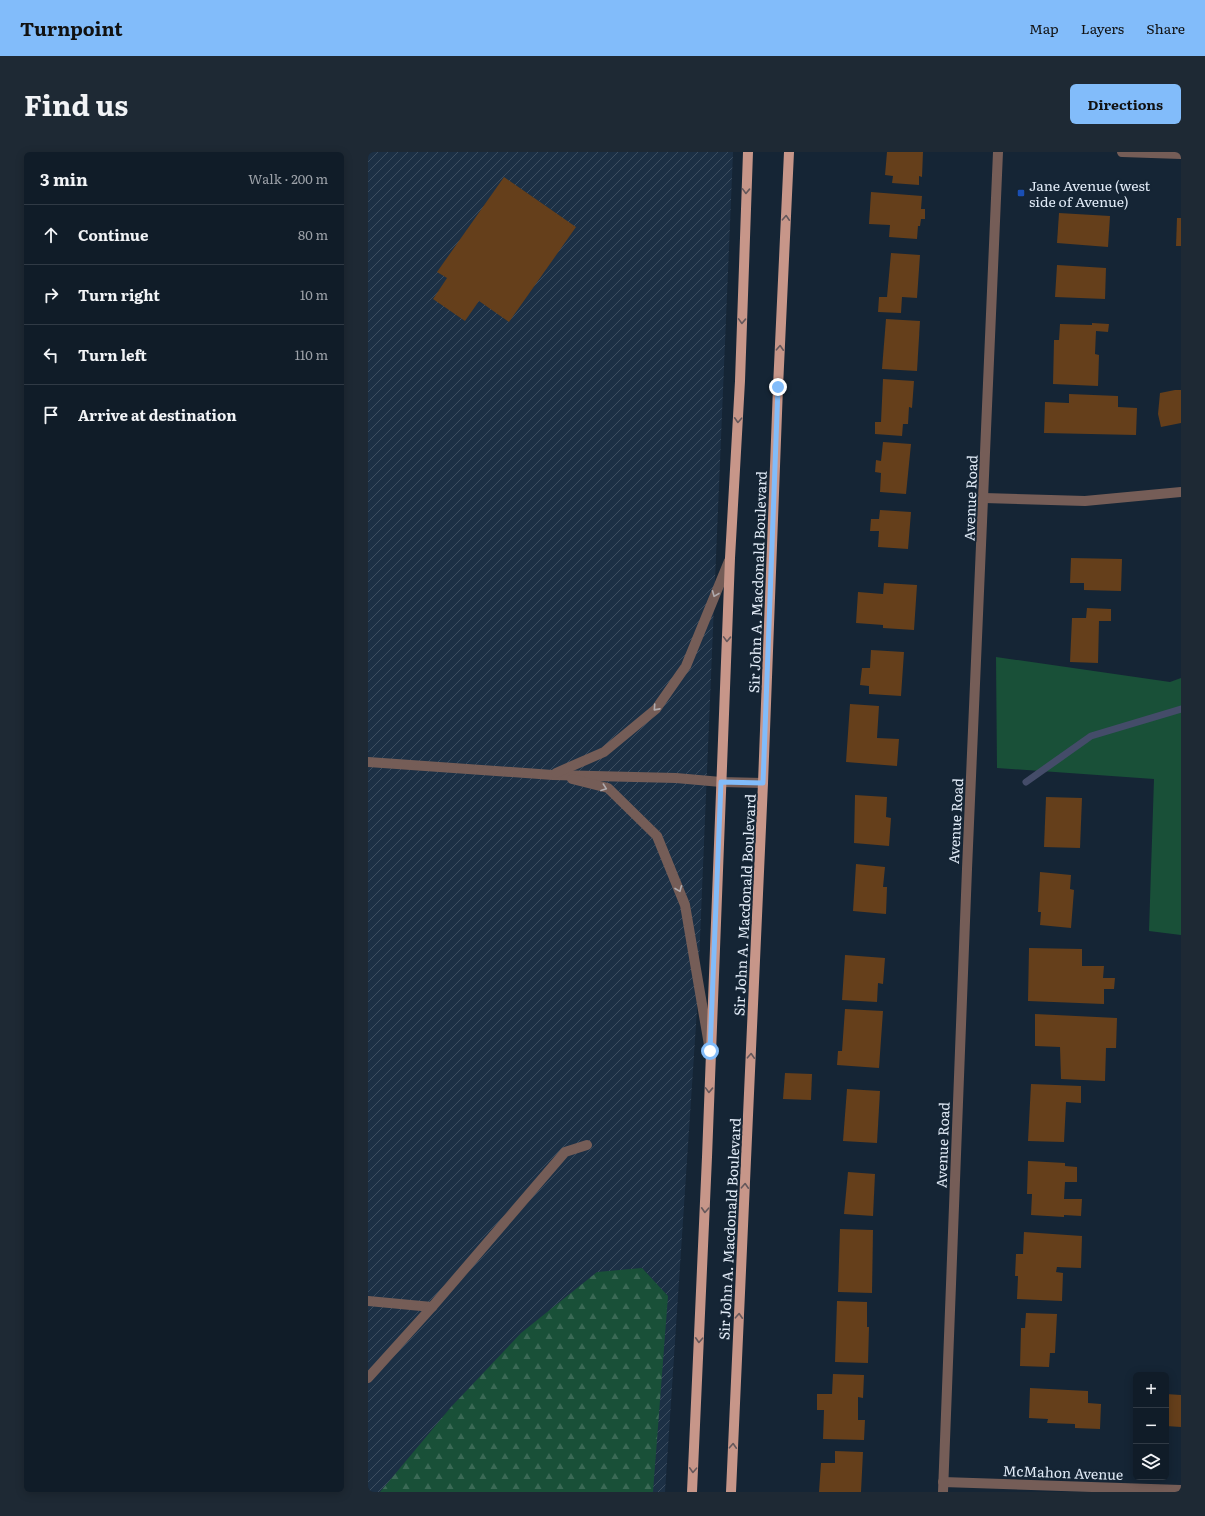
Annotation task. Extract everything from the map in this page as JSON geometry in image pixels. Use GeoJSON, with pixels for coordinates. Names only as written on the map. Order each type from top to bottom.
{"type":"FeatureCollection","features":[{"type":"Feature","properties":{"kind":"main road","name":"Sir John A. Macdonald Boulevard"},"geometry":{"type":"LineString","coordinates":[[692,1492],[707,1165],[710,1051],[730,558],[740,381],[748,152]]}},
{"type":"Feature","properties":{"kind":"main road","name":"Sir John A. Macdonald Boulevard"},"geometry":{"type":"LineString","coordinates":[[731,1492],[763,783],[778,387],[789,152]]}},
{"type":"Feature","properties":{"kind":"street","name":"Avenue Road"},"geometry":{"type":"LineString","coordinates":[[943,1487],[998,152]]}},
{"type":"Feature","properties":{"kind":"street"},"geometry":{"type":"LineString","coordinates":[[1122,152],[1181,154]]}},
{"type":"Feature","properties":{"kind":"street"},"geometry":{"type":"LineString","coordinates":[[984,498],[1085,501],[1181,492]]}},
{"type":"Feature","properties":{"kind":"street"},"geometry":{"type":"LineString","coordinates":[[552,775],[604,752],[656,709],[686,666],[730,558]]}},
{"type":"Feature","properties":{"kind":"street"},"geometry":{"type":"LineString","coordinates":[[368,762],[552,775],[676,778],[721,782],[763,783]]}},
{"type":"Feature","properties":{"kind":"street"},"geometry":{"type":"LineString","coordinates":[[552,775],[608,788],[657,836],[685,905],[710,1051]]}},
{"type":"Feature","properties":{"kind":"street"},"geometry":{"type":"LineString","coordinates":[[368,1378],[432,1307],[565,1152],[587,1145]]}},
{"type":"Feature","properties":{"kind":"street"},"geometry":{"type":"LineString","coordinates":[[368,1301],[432,1307]]}},
{"type":"Feature","properties":{"kind":"street","name":"McMahon Avenue"},"geometry":{"type":"LineString","coordinates":[[943,1487],[1181,1490]]}},
{"type":"Feature","properties":{"kind":"shaded area"},"geometry":{"type":"Polygon","coordinates":[[[368,152],[733,152],[697,1009],[665,1492],[368,1492],[368,152]]]}},
{"type":"Feature","properties":{"kind":"green space"},"geometry":{"type":"Polygon","coordinates":[[[996,657],[1170,682],[1181,678],[1181,935],[1149,931],[1154,779],[997,768],[996,657]]]}},
{"type":"Feature","properties":{"kind":"green space"},"geometry":{"type":"Polygon","coordinates":[[[642,1268],[668,1296],[653,1492],[380,1492],[451,1407],[521,1333],[597,1272],[642,1268]]]}},
{"type":"Feature","properties":{"kind":"building"},"geometry":{"type":"Polygon","coordinates":[[[887,152],[923,152],[922,177],[919,176],[919,185],[892,183],[893,176],[885,175],[887,152]]]}},
{"type":"Feature","properties":{"kind":"building"},"geometry":{"type":"Polygon","coordinates":[[[504,177],[576,227],[509,322],[479,301],[465,321],[433,299],[447,278],[437,272],[504,177]]]}},
{"type":"Feature","properties":{"kind":"building"},"geometry":{"type":"Polygon","coordinates":[[[871,192],[922,196],[921,209],[925,209],[925,219],[921,219],[920,226],[918,226],[917,239],[889,237],[890,225],[869,224],[871,192]]]}},
{"type":"Feature","properties":{"kind":"building"},"geometry":{"type":"Polygon","coordinates":[[[1059,213],[1110,216],[1108,247],[1057,243],[1059,213]]]}},
{"type":"Feature","properties":{"kind":"building"},"geometry":{"type":"Polygon","coordinates":[[[1177,218],[1181,218],[1181,246],[1176,246],[1177,218]]]}},
{"type":"Feature","properties":{"kind":"building"},"geometry":{"type":"Polygon","coordinates":[[[891,253],[920,255],[917,298],[902,297],[901,313],[878,312],[879,297],[887,297],[891,253]]]}},
{"type":"Feature","properties":{"kind":"building"},"geometry":{"type":"Polygon","coordinates":[[[1057,265],[1106,268],[1105,299],[1055,297],[1057,265]]]}},
{"type":"Feature","properties":{"kind":"building"},"geometry":{"type":"Polygon","coordinates":[[[886,319],[920,321],[917,371],[882,369],[886,319]]]}},
{"type":"Feature","properties":{"kind":"building"},"geometry":{"type":"Polygon","coordinates":[[[1092,323],[1109,324],[1108,332],[1096,331],[1095,354],[1099,355],[1098,386],[1053,384],[1054,340],[1059,340],[1060,324],[1092,325],[1092,323]]]}},
{"type":"Feature","properties":{"kind":"building"},"geometry":{"type":"Polygon","coordinates":[[[883,379],[914,381],[912,408],[909,407],[908,424],[903,424],[902,436],[875,434],[875,422],[881,422],[883,379]]]}},
{"type":"Feature","properties":{"kind":"building"},"geometry":{"type":"Polygon","coordinates":[[[1181,390],[1181,423],[1161,427],[1158,414],[1160,393],[1181,390]]]}},
{"type":"Feature","properties":{"kind":"building"},"geometry":{"type":"Polygon","coordinates":[[[1069,394],[1118,396],[1118,407],[1137,408],[1136,435],[1044,433],[1045,402],[1069,403],[1069,394]]]}},
{"type":"Feature","properties":{"kind":"building"},"geometry":{"type":"Polygon","coordinates":[[[883,442],[911,444],[906,494],[880,492],[881,473],[875,472],[876,460],[881,461],[883,442]]]}},
{"type":"Feature","properties":{"kind":"building"},"geometry":{"type":"Polygon","coordinates":[[[880,510],[911,512],[908,549],[878,547],[879,531],[870,531],[871,519],[879,519],[880,510]]]}},
{"type":"Feature","properties":{"kind":"building"},"geometry":{"type":"Polygon","coordinates":[[[1071,558],[1122,559],[1121,591],[1084,590],[1084,583],[1070,583],[1071,558]]]}},
{"type":"Feature","properties":{"kind":"building"},"geometry":{"type":"Polygon","coordinates":[[[884,583],[917,585],[914,630],[883,628],[883,625],[856,623],[858,592],[883,594],[884,583]]]}},
{"type":"Feature","properties":{"kind":"building"},"geometry":{"type":"Polygon","coordinates":[[[1087,608],[1111,609],[1111,621],[1099,621],[1098,663],[1070,662],[1072,618],[1086,618],[1087,608]]]}},
{"type":"Feature","properties":{"kind":"building"},"geometry":{"type":"Polygon","coordinates":[[[871,650],[904,652],[901,696],[869,694],[869,686],[860,685],[862,668],[870,668],[871,650]]]}},
{"type":"Feature","properties":{"kind":"building"},"geometry":{"type":"Polygon","coordinates":[[[850,704],[879,706],[877,738],[899,739],[897,766],[846,762],[850,704]]]}},
{"type":"Feature","properties":{"kind":"building"},"geometry":{"type":"Polygon","coordinates":[[[855,795],[887,797],[886,817],[891,818],[889,846],[854,843],[855,795]]]}},
{"type":"Feature","properties":{"kind":"building"},"geometry":{"type":"Polygon","coordinates":[[[1046,797],[1082,798],[1080,848],[1044,847],[1046,797]]]}},
{"type":"Feature","properties":{"kind":"building"},"geometry":{"type":"Polygon","coordinates":[[[856,864],[885,867],[883,887],[887,887],[886,914],[853,911],[856,864]]]}},
{"type":"Feature","properties":{"kind":"building"},"geometry":{"type":"Polygon","coordinates":[[[1040,872],[1071,875],[1070,889],[1074,890],[1071,928],[1040,925],[1041,912],[1038,912],[1040,872]]]}},
{"type":"Feature","properties":{"kind":"building"},"geometry":{"type":"Polygon","coordinates":[[[1029,948],[1082,949],[1082,966],[1104,966],[1103,978],[1115,978],[1114,989],[1104,989],[1104,1004],[1028,1001],[1029,948]]]}},
{"type":"Feature","properties":{"kind":"building"},"geometry":{"type":"Polygon","coordinates":[[[845,955],[885,958],[883,984],[878,983],[877,1002],[842,1000],[845,955]]]}},
{"type":"Feature","properties":{"kind":"building"},"geometry":{"type":"Polygon","coordinates":[[[845,1009],[883,1011],[879,1068],[837,1065],[838,1051],[842,1051],[845,1009]]]}},
{"type":"Feature","properties":{"kind":"building"},"geometry":{"type":"Polygon","coordinates":[[[1035,1014],[1117,1018],[1116,1048],[1106,1048],[1105,1081],[1061,1079],[1060,1047],[1035,1046],[1035,1014]]]}},
{"type":"Feature","properties":{"kind":"building"},"geometry":{"type":"Polygon","coordinates":[[[785,1073],[812,1074],[811,1100],[783,1099],[785,1073]]]}},
{"type":"Feature","properties":{"kind":"building"},"geometry":{"type":"Polygon","coordinates":[[[1031,1084],[1081,1086],[1081,1103],[1066,1102],[1064,1142],[1028,1141],[1031,1084]]]}},
{"type":"Feature","properties":{"kind":"building"},"geometry":{"type":"Polygon","coordinates":[[[847,1089],[880,1091],[877,1143],[843,1141],[847,1089]]]}},
{"type":"Feature","properties":{"kind":"building"},"geometry":{"type":"Polygon","coordinates":[[[1028,1161],[1065,1163],[1065,1166],[1077,1167],[1077,1182],[1065,1182],[1064,1199],[1082,1199],[1081,1216],[1064,1215],[1064,1217],[1031,1215],[1032,1194],[1027,1194],[1028,1161]]]}},
{"type":"Feature","properties":{"kind":"building"},"geometry":{"type":"Polygon","coordinates":[[[848,1172],[875,1174],[873,1216],[844,1214],[848,1172]]]}},
{"type":"Feature","properties":{"kind":"building"},"geometry":{"type":"Polygon","coordinates":[[[840,1229],[873,1230],[872,1293],[838,1292],[840,1229]]]}},
{"type":"Feature","properties":{"kind":"building"},"geometry":{"type":"Polygon","coordinates":[[[1024,1232],[1082,1236],[1081,1268],[1057,1267],[1056,1272],[1063,1273],[1062,1301],[1017,1299],[1018,1276],[1015,1276],[1016,1254],[1023,1254],[1024,1232]]]}},
{"type":"Feature","properties":{"kind":"building"},"geometry":{"type":"Polygon","coordinates":[[[837,1301],[867,1302],[867,1327],[869,1327],[868,1363],[835,1362],[837,1301]]]}},
{"type":"Feature","properties":{"kind":"building"},"geometry":{"type":"Polygon","coordinates":[[[1026,1313],[1057,1314],[1055,1353],[1050,1353],[1049,1367],[1020,1366],[1021,1328],[1025,1328],[1026,1313]]]}},
{"type":"Feature","properties":{"kind":"building"},"geometry":{"type":"Polygon","coordinates":[[[833,1374],[864,1375],[863,1398],[858,1397],[858,1420],[865,1420],[864,1440],[823,1439],[824,1410],[817,1410],[817,1394],[832,1394],[833,1374]]]}},
{"type":"Feature","properties":{"kind":"building"},"geometry":{"type":"Polygon","coordinates":[[[1030,1388],[1088,1391],[1088,1403],[1101,1404],[1100,1429],[1075,1428],[1075,1424],[1047,1423],[1048,1419],[1029,1418],[1030,1388]]]}},
{"type":"Feature","properties":{"kind":"building"},"geometry":{"type":"Polygon","coordinates":[[[1169,1394],[1181,1395],[1181,1427],[1169,1426],[1169,1394]]]}},
{"type":"Feature","properties":{"kind":"building"},"geometry":{"type":"Polygon","coordinates":[[[835,1451],[863,1452],[861,1492],[819,1492],[821,1463],[835,1463],[835,1451]]]}},
{"type":"Feature","properties":{"kind":"waterway"},"geometry":{"type":"LineString","coordinates":[[1026,782],[1091,736],[1181,709]]}},
{"type":"Feature","properties":{"kind":"place","name":"Jane Avenue (west side of Avenue)"},"geometry":{"type":"Point","coordinates":[1021,193]}},
{"type":"Feature","properties":{"kind":"route"},"geometry":{"type":"LineString","coordinates":[[710,1051],[721,782],[763,783],[778,387]]}}]}
